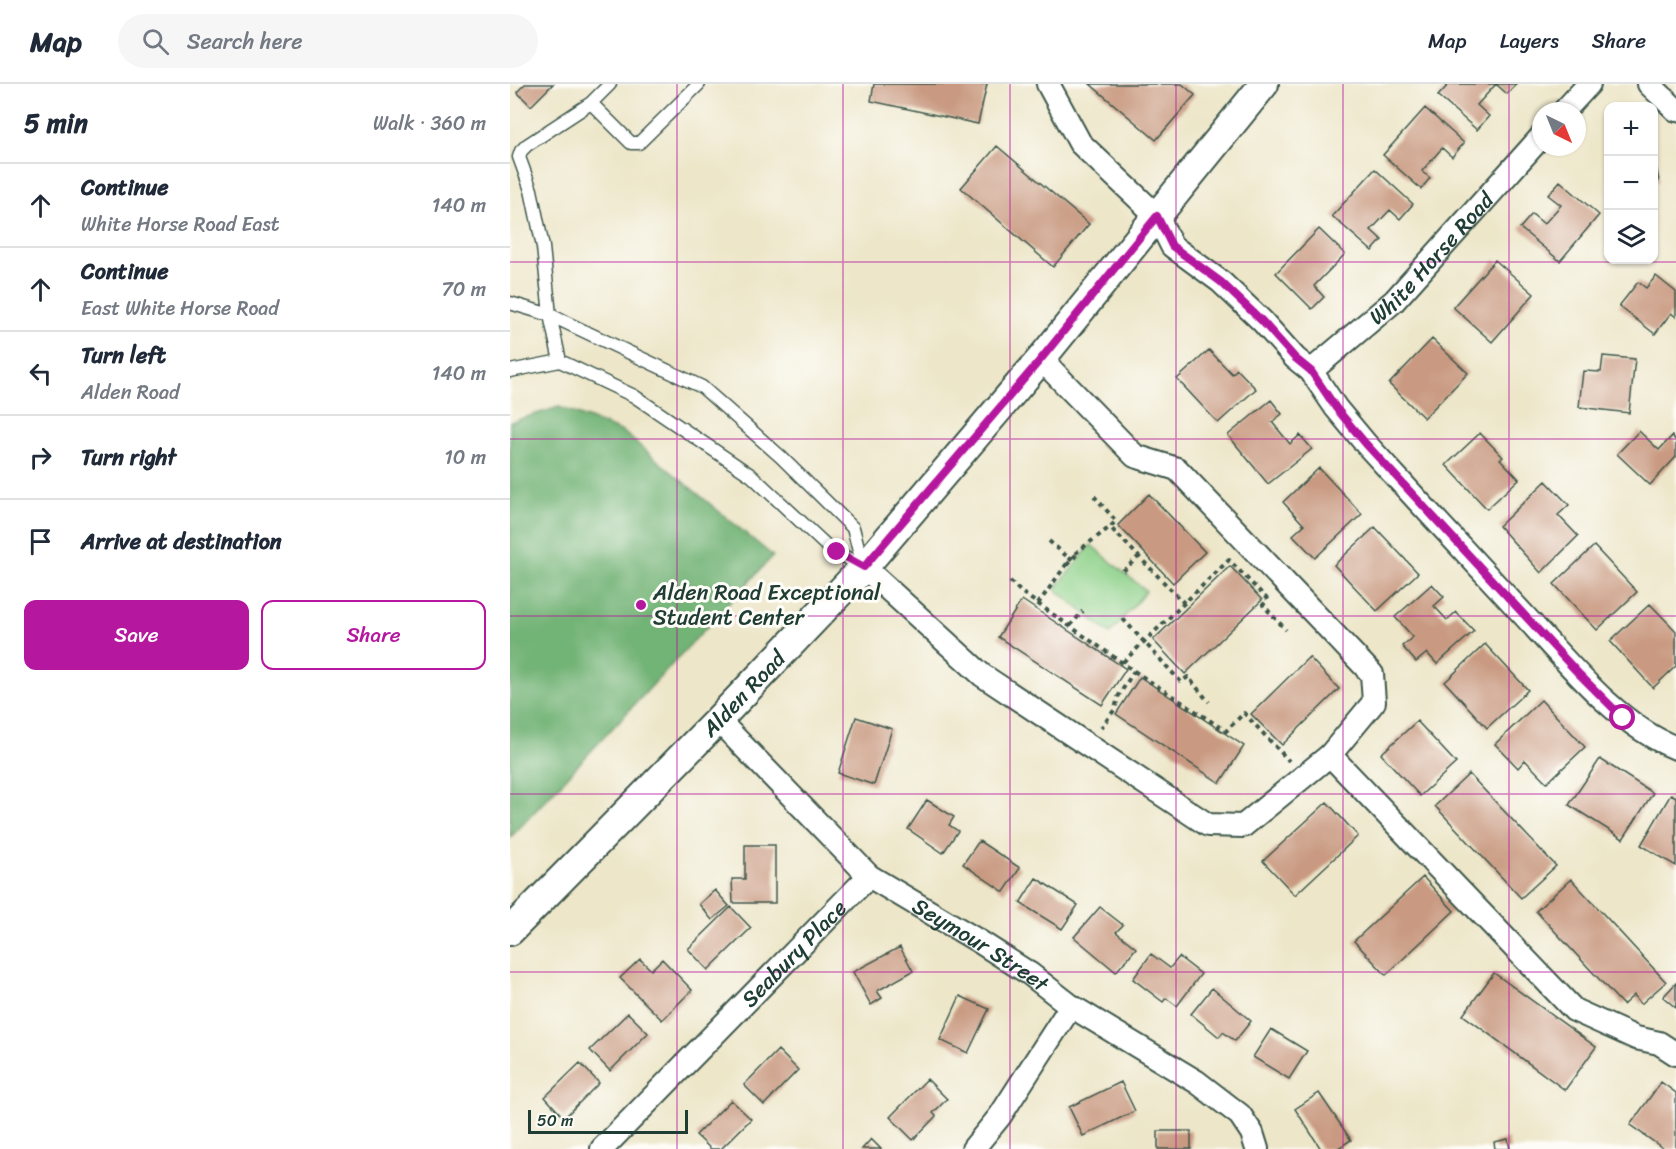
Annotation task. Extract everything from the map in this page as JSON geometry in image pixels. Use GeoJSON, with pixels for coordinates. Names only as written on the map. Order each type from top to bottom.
{"type":"FeatureCollection","features":[{"type":"Feature","properties":{"kind":"street"},"geometry":{"type":"LineString","coordinates":[[1048,84],[1080,143],[1157,216],[1172,246],[1221,282],[1262,321],[1295,358],[1311,371],[1336,408],[1366,444],[1578,673],[1623,718],[1664,744],[1676,748]]}},
{"type":"Feature","properties":{"kind":"street","name":"Alden Road"},"geometry":{"type":"LineString","coordinates":[[510,931],[718,720],[864,567],[1041,359],[1264,84]]}},
{"type":"Feature","properties":{"kind":"street"},"geometry":{"type":"LineString","coordinates":[[1572,102],[1588,84]]}},
{"type":"Feature","properties":{"kind":"street"},"geometry":{"type":"LineString","coordinates":[[1649,84],[1676,110]]}},
{"type":"Feature","properties":{"kind":"street","name":"White Horse Road"},"geometry":{"type":"LineString","coordinates":[[1311,371],[1394,301],[1532,147]]}},
{"type":"Feature","properties":{"kind":"street"},"geometry":{"type":"LineString","coordinates":[[864,567],[982,675],[1208,825],[1243,826],[1330,755],[1374,702],[1372,674],[1177,469],[1135,456],[1041,359]]}},
{"type":"Feature","properties":{"kind":"street","name":"Seymour Street"},"geometry":{"type":"LineString","coordinates":[[718,720],[869,876],[990,948],[1030,974],[1071,1006],[1197,1082],[1240,1115],[1252,1133],[1257,1149]]}},
{"type":"Feature","properties":{"kind":"street"},"geometry":{"type":"LineString","coordinates":[[1330,755],[1574,1010],[1636,1038],[1659,1043],[1676,1054]]}},
{"type":"Feature","properties":{"kind":"street","name":"Seabury Place"},"geometry":{"type":"LineString","coordinates":[[602,1149],[869,876]]}},
{"type":"Feature","properties":{"kind":"street"},"geometry":{"type":"LineString","coordinates":[[973,1149],[1000,1116],[1071,1006]]}},
{"type":"Feature","properties":{"kind":"lane"},"geometry":{"type":"LineString","coordinates":[[560,361],[550,315],[543,247],[531,190],[519,157],[527,145],[591,103],[610,84]]}},
{"type":"Feature","properties":{"kind":"lane"},"geometry":{"type":"LineString","coordinates":[[591,103],[631,143],[639,143],[699,84]]}},
{"type":"Feature","properties":{"kind":"lane"},"geometry":{"type":"LineString","coordinates":[[510,303],[550,315],[702,387],[780,457],[853,528],[864,567]]}},
{"type":"Feature","properties":{"kind":"lane"},"geometry":{"type":"LineString","coordinates":[[510,371],[560,361],[634,396],[752,476],[830,549],[864,567]]}},
{"type":"Feature","properties":{"kind":"path"},"geometry":{"type":"LineString","coordinates":[[1038,604],[1073,555],[1116,521],[1094,496]]}},
{"type":"Feature","properties":{"kind":"path"},"geometry":{"type":"LineString","coordinates":[[1110,527],[1184,603]]}},
{"type":"Feature","properties":{"kind":"path"},"geometry":{"type":"LineString","coordinates":[[1049,541],[1073,568]]}},
{"type":"Feature","properties":{"kind":"path"},"geometry":{"type":"LineString","coordinates":[[1073,555],[1079,560]]}},
{"type":"Feature","properties":{"kind":"path"},"geometry":{"type":"LineString","coordinates":[[1123,571],[1139,556]]}},
{"type":"Feature","properties":{"kind":"path"},"geometry":{"type":"LineString","coordinates":[[1123,662],[1229,560],[1268,600],[1263,605],[1286,630]]}},
{"type":"Feature","properties":{"kind":"path"},"geometry":{"type":"LineString","coordinates":[[1010,581],[1038,604],[1226,731],[1244,714],[1304,777]]}},
{"type":"Feature","properties":{"kind":"path"},"geometry":{"type":"LineString","coordinates":[[1070,626],[1083,611]]}},
{"type":"Feature","properties":{"kind":"path"},"geometry":{"type":"LineString","coordinates":[[1123,619],[1182,682],[1188,677],[1209,702]]}},
{"type":"Feature","properties":{"kind":"path"},"geometry":{"type":"LineString","coordinates":[[1090,747],[1115,708],[1118,697],[1134,670]]}},
{"type":"Feature","properties":{"kind":"green space"},"geometry":{"type":"Polygon","coordinates":[[[559,407],[623,432],[773,556],[510,838],[510,422],[559,407]]]}},
{"type":"Feature","properties":{"kind":"green space"},"geometry":{"type":"Polygon","coordinates":[[[1091,545],[1146,591],[1110,634],[1055,589],[1091,545]]]}},
{"type":"Feature","properties":{"kind":"building"},"geometry":{"type":"Polygon","coordinates":[[[525,84],[553,84],[531,106],[517,92],[525,84]]]}},
{"type":"Feature","properties":{"kind":"building"},"geometry":{"type":"Polygon","coordinates":[[[874,84],[987,84],[978,124],[871,101],[874,84]]]}},
{"type":"Feature","properties":{"kind":"building"},"geometry":{"type":"Polygon","coordinates":[[[1090,84],[1182,84],[1195,95],[1156,140],[1090,84]]]}},
{"type":"Feature","properties":{"kind":"building"},"geometry":{"type":"Polygon","coordinates":[[[1449,84],[1496,84],[1477,105],[1489,116],[1477,130],[1438,96],[1449,84]]]}},
{"type":"Feature","properties":{"kind":"building"},"geometry":{"type":"Polygon","coordinates":[[[1496,84],[1516,84],[1507,94],[1496,84]]]}},
{"type":"Feature","properties":{"kind":"building"},"geometry":{"type":"Polygon","coordinates":[[[1425,108],[1464,143],[1452,157],[1442,148],[1422,171],[1430,178],[1421,189],[1383,155],[1425,108]]]}},
{"type":"Feature","properties":{"kind":"building"},"geometry":{"type":"Polygon","coordinates":[[[997,146],[1089,224],[1053,267],[961,188],[997,146]]]}},
{"type":"Feature","properties":{"kind":"building"},"geometry":{"type":"Polygon","coordinates":[[[1375,169],[1413,204],[1400,219],[1390,210],[1371,230],[1382,240],[1372,251],[1332,216],[1375,169]]]}},
{"type":"Feature","properties":{"kind":"building"},"geometry":{"type":"Polygon","coordinates":[[[1560,181],[1599,215],[1560,261],[1520,228],[1532,214],[1544,224],[1561,205],[1548,195],[1560,181]]]}},
{"type":"Feature","properties":{"kind":"building"},"geometry":{"type":"Polygon","coordinates":[[[1319,229],[1345,254],[1314,286],[1324,297],[1312,309],[1276,273],[1319,229]]]}},
{"type":"Feature","properties":{"kind":"building"},"geometry":{"type":"Polygon","coordinates":[[[1495,260],[1534,294],[1492,342],[1453,307],[1495,260]]]}},
{"type":"Feature","properties":{"kind":"building"},"geometry":{"type":"Polygon","coordinates":[[[1656,276],[1676,292],[1676,317],[1671,313],[1655,334],[1619,306],[1638,282],[1646,288],[1656,276]]]}},
{"type":"Feature","properties":{"kind":"building"},"geometry":{"type":"Polygon","coordinates":[[[1432,339],[1468,373],[1424,418],[1389,384],[1432,339]]]}},
{"type":"Feature","properties":{"kind":"building"},"geometry":{"type":"Polygon","coordinates":[[[1209,350],[1232,374],[1237,369],[1256,389],[1218,423],[1177,379],[1209,350]]]}},
{"type":"Feature","properties":{"kind":"building"},"geometry":{"type":"Polygon","coordinates":[[[1603,356],[1635,359],[1629,413],[1579,407],[1583,371],[1601,372],[1603,356]]]}},
{"type":"Feature","properties":{"kind":"building"},"geometry":{"type":"Polygon","coordinates":[[[1271,400],[1282,414],[1272,422],[1290,444],[1300,435],[1312,449],[1268,484],[1228,435],[1271,400]]]}},
{"type":"Feature","properties":{"kind":"building"},"geometry":{"type":"Polygon","coordinates":[[[1639,431],[1659,450],[1672,436],[1676,441],[1676,457],[1650,485],[1617,454],[1639,431]]]}},
{"type":"Feature","properties":{"kind":"building"},"geometry":{"type":"Polygon","coordinates":[[[1480,433],[1503,457],[1500,459],[1519,479],[1487,509],[1446,465],[1480,433]]]}},
{"type":"Feature","properties":{"kind":"building"},"geometry":{"type":"Polygon","coordinates":[[[1319,468],[1362,514],[1315,558],[1293,535],[1304,525],[1283,502],[1319,468]]]}},
{"type":"Feature","properties":{"kind":"building"},"geometry":{"type":"Polygon","coordinates":[[[1546,481],[1569,505],[1558,515],[1578,536],[1541,573],[1499,526],[1546,481]]]}},
{"type":"Feature","properties":{"kind":"building"},"geometry":{"type":"Polygon","coordinates":[[[1149,494],[1205,552],[1173,583],[1118,525],[1149,494]]]}},
{"type":"Feature","properties":{"kind":"building"},"geometry":{"type":"Polygon","coordinates":[[[1375,527],[1418,573],[1377,611],[1334,565],[1375,527]]]}},
{"type":"Feature","properties":{"kind":"building"},"geometry":{"type":"Polygon","coordinates":[[[1594,546],[1637,592],[1597,630],[1554,584],[1594,546]]]}},
{"type":"Feature","properties":{"kind":"building"},"geometry":{"type":"Polygon","coordinates":[[[1230,566],[1262,600],[1185,674],[1153,640],[1230,566]]]}},
{"type":"Feature","properties":{"kind":"building"},"geometry":{"type":"Polygon","coordinates":[[[1432,584],[1444,597],[1434,606],[1447,620],[1456,612],[1474,631],[1437,664],[1427,653],[1416,662],[1402,646],[1413,637],[1395,617],[1432,584]]]}},
{"type":"Feature","properties":{"kind":"building"},"geometry":{"type":"Polygon","coordinates":[[[1022,600],[1126,669],[1102,705],[998,637],[1022,600]]]}},
{"type":"Feature","properties":{"kind":"building"},"geometry":{"type":"Polygon","coordinates":[[[1650,604],[1676,631],[1676,666],[1653,688],[1610,641],[1650,604]]]}},
{"type":"Feature","properties":{"kind":"building"},"geometry":{"type":"Polygon","coordinates":[[[1485,644],[1528,690],[1487,728],[1445,682],[1485,644]]]}},
{"type":"Feature","properties":{"kind":"building"},"geometry":{"type":"Polygon","coordinates":[[[1309,657],[1339,689],[1282,745],[1251,714],[1309,657]]]}},
{"type":"Feature","properties":{"kind":"building"},"geometry":{"type":"Polygon","coordinates":[[[1140,677],[1244,746],[1220,783],[1116,714],[1140,677]]]}},
{"type":"Feature","properties":{"kind":"building"},"geometry":{"type":"Polygon","coordinates":[[[1541,700],[1585,747],[1547,783],[1525,760],[1518,768],[1495,744],[1541,700]]]}},
{"type":"Feature","properties":{"kind":"building"},"geometry":{"type":"Polygon","coordinates":[[[856,717],[892,729],[874,785],[838,773],[856,717]]]}},
{"type":"Feature","properties":{"kind":"building"},"geometry":{"type":"Polygon","coordinates":[[[1417,721],[1456,763],[1420,796],[1381,754],[1417,721]]]}},
{"type":"Feature","properties":{"kind":"building"},"geometry":{"type":"Polygon","coordinates":[[[1600,759],[1653,793],[1623,839],[1569,805],[1600,759]]]}},
{"type":"Feature","properties":{"kind":"building"},"geometry":{"type":"Polygon","coordinates":[[[1469,774],[1556,866],[1521,898],[1435,806],[1469,774]]]}},
{"type":"Feature","properties":{"kind":"building"},"geometry":{"type":"Polygon","coordinates":[[[1671,794],[1676,797],[1676,866],[1641,845],[1671,794]]]}},
{"type":"Feature","properties":{"kind":"building"},"geometry":{"type":"Polygon","coordinates":[[[927,800],[954,817],[949,825],[958,831],[943,853],[908,829],[927,800]]]}},
{"type":"Feature","properties":{"kind":"building"},"geometry":{"type":"Polygon","coordinates":[[[1327,802],[1358,836],[1295,895],[1263,861],[1327,802]]]}},
{"type":"Feature","properties":{"kind":"building"},"geometry":{"type":"Polygon","coordinates":[[[979,841],[1020,868],[1004,892],[963,864],[979,841]]]}},
{"type":"Feature","properties":{"kind":"building"},"geometry":{"type":"Polygon","coordinates":[[[745,845],[775,845],[775,903],[733,903],[732,879],[745,879],[745,845]]]}},
{"type":"Feature","properties":{"kind":"building"},"geometry":{"type":"Polygon","coordinates":[[[1423,877],[1454,911],[1386,975],[1354,941],[1423,877]]]}},
{"type":"Feature","properties":{"kind":"building"},"geometry":{"type":"Polygon","coordinates":[[[1036,878],[1078,905],[1062,929],[1020,903],[1036,878]]]}},
{"type":"Feature","properties":{"kind":"building"},"geometry":{"type":"Polygon","coordinates":[[[1571,879],[1666,982],[1641,1004],[1634,995],[1623,1005],[1536,911],[1571,879]]]}},
{"type":"Feature","properties":{"kind":"building"},"geometry":{"type":"Polygon","coordinates":[[[715,890],[729,906],[712,920],[699,904],[715,890]]]}},
{"type":"Feature","properties":{"kind":"building"},"geometry":{"type":"Polygon","coordinates":[[[731,907],[751,928],[708,970],[688,949],[731,907]]]}},
{"type":"Feature","properties":{"kind":"building"},"geometry":{"type":"Polygon","coordinates":[[[1100,907],[1123,925],[1116,932],[1136,948],[1116,972],[1074,937],[1100,907]]]}},
{"type":"Feature","properties":{"kind":"building"},"geometry":{"type":"Polygon","coordinates":[[[900,947],[913,971],[877,991],[882,998],[871,1005],[853,972],[900,947]]]}},
{"type":"Feature","properties":{"kind":"building"},"geometry":{"type":"Polygon","coordinates":[[[1151,954],[1170,968],[1179,957],[1201,974],[1177,1006],[1166,998],[1163,1002],[1133,979],[1151,954]]]}},
{"type":"Feature","properties":{"kind":"building"},"geometry":{"type":"Polygon","coordinates":[[[640,959],[651,970],[662,959],[692,990],[662,1020],[620,978],[640,959]]]}},
{"type":"Feature","properties":{"kind":"building"},"geometry":{"type":"Polygon","coordinates":[[[1494,973],[1596,1047],[1565,1090],[1463,1015],[1494,973]]]}},
{"type":"Feature","properties":{"kind":"building"},"geometry":{"type":"Polygon","coordinates":[[[1676,983],[1676,1008],[1663,997],[1676,983]]]}},
{"type":"Feature","properties":{"kind":"building"},"geometry":{"type":"Polygon","coordinates":[[[1212,988],[1251,1021],[1235,1041],[1223,1032],[1219,1037],[1191,1014],[1212,988]]]}},
{"type":"Feature","properties":{"kind":"building"},"geometry":{"type":"Polygon","coordinates":[[[960,996],[989,1009],[968,1053],[940,1040],[960,996]]]}},
{"type":"Feature","properties":{"kind":"building"},"geometry":{"type":"Polygon","coordinates":[[[628,1013],[648,1033],[610,1071],[590,1050],[628,1013]]]}},
{"type":"Feature","properties":{"kind":"building"},"geometry":{"type":"Polygon","coordinates":[[[1271,1029],[1307,1051],[1289,1079],[1253,1057],[1271,1029]]]}},
{"type":"Feature","properties":{"kind":"building"},"geometry":{"type":"Polygon","coordinates":[[[778,1050],[798,1070],[764,1105],[744,1085],[778,1050]]]}},
{"type":"Feature","properties":{"kind":"building"},"geometry":{"type":"Polygon","coordinates":[[[580,1063],[599,1083],[564,1118],[545,1097],[580,1063]]]}},
{"type":"Feature","properties":{"kind":"building"},"geometry":{"type":"Polygon","coordinates":[[[927,1079],[947,1099],[933,1113],[936,1116],[913,1140],[890,1117],[927,1079]]]}},
{"type":"Feature","properties":{"kind":"building"},"geometry":{"type":"Polygon","coordinates":[[[1121,1082],[1135,1111],[1083,1136],[1069,1107],[1121,1082]]]}},
{"type":"Feature","properties":{"kind":"building"},"geometry":{"type":"Polygon","coordinates":[[[1661,1082],[1676,1093],[1676,1149],[1664,1149],[1630,1125],[1661,1082]]]}},
{"type":"Feature","properties":{"kind":"building"},"geometry":{"type":"Polygon","coordinates":[[[1319,1093],[1351,1140],[1337,1149],[1321,1149],[1295,1109],[1319,1093]]]}},
{"type":"Feature","properties":{"kind":"building"},"geometry":{"type":"Polygon","coordinates":[[[731,1100],[751,1119],[721,1149],[711,1149],[696,1135],[731,1100]]]}},
{"type":"Feature","properties":{"kind":"building"},"geometry":{"type":"Polygon","coordinates":[[[1158,1131],[1191,1131],[1191,1149],[1158,1149],[1158,1131]]]}},
{"type":"Feature","properties":{"kind":"building"},"geometry":{"type":"Polygon","coordinates":[[[871,1139],[881,1149],[862,1149],[871,1139]]]}},
{"type":"Feature","properties":{"kind":"building"},"geometry":{"type":"Polygon","coordinates":[[[1508,1139],[1510,1149],[1495,1149],[1494,1142],[1508,1139]]]}},
{"type":"Feature","properties":{"kind":"place","name":"Alden Road Exceptional Student Center"},"geometry":{"type":"Point","coordinates":[641,605]}},
{"type":"Feature","properties":{"kind":"route"},"geometry":{"type":"LineString","coordinates":[[837,552],[864,567],[1041,359],[1157,216],[1172,246],[1221,282],[1262,321],[1295,358],[1311,371],[1336,408],[1366,444],[1578,673],[1623,718]]}}]}
